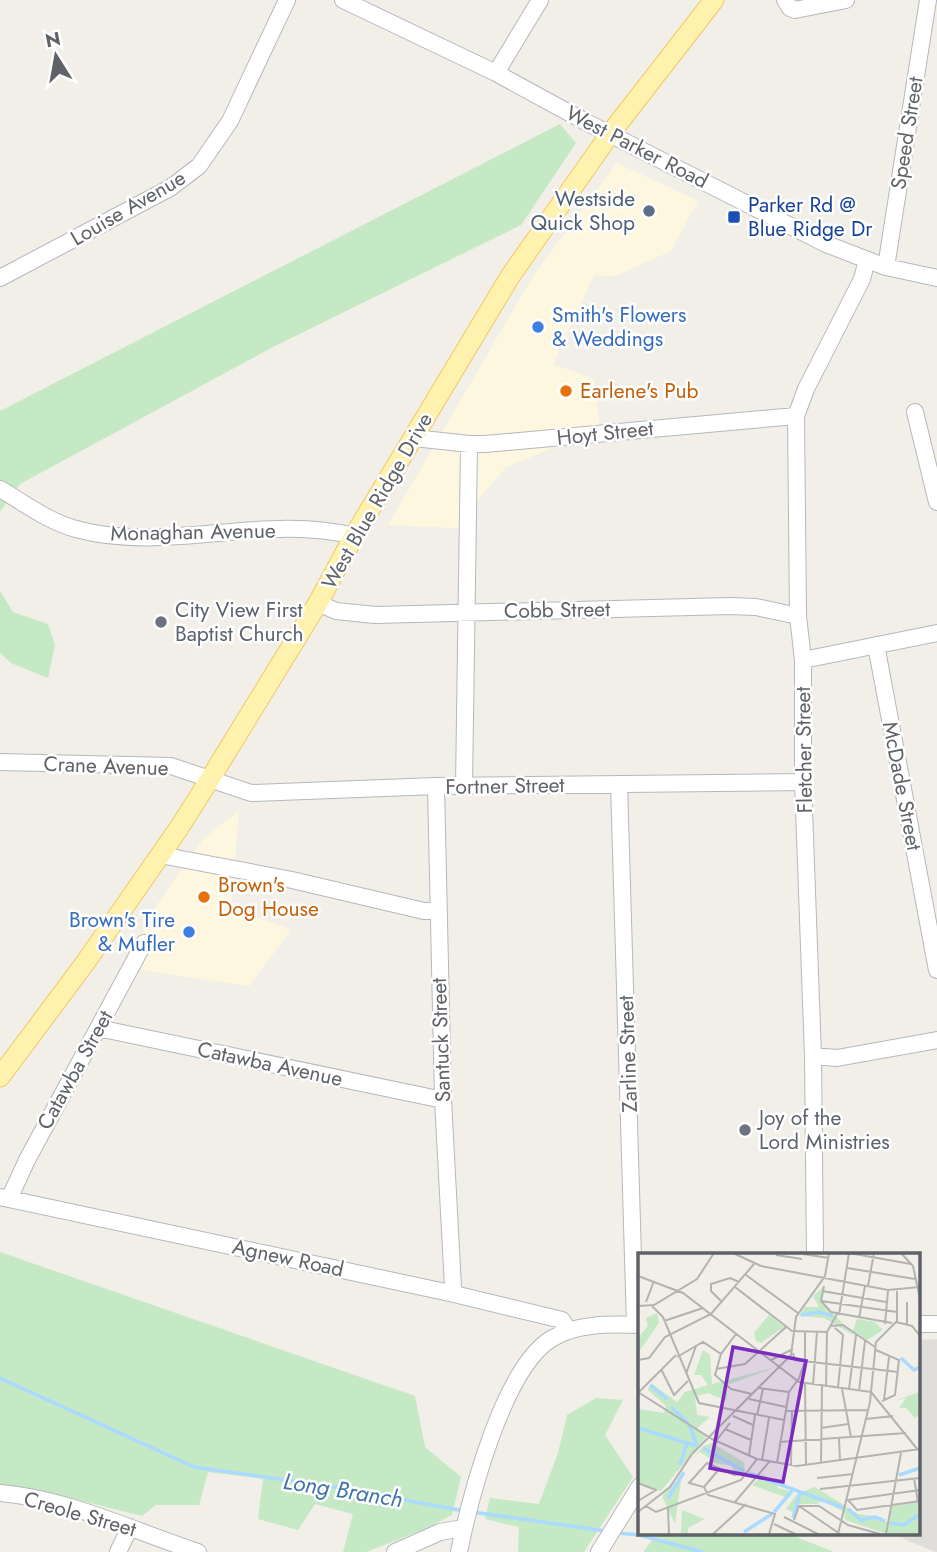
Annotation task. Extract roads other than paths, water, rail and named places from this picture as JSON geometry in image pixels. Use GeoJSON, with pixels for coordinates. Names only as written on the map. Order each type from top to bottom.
{"type":"FeatureCollection","features":[{"type":"Feature","properties":{"kind":"main road","name":"West Blue Ridge Drive"},"geometry":{"type":"LineString","coordinates":[[0,1077],[85,963],[210,779],[511,275],[610,134],[715,0]]}},
{"type":"Feature","properties":{"kind":"street","name":"Louise Avenue"},"geometry":{"type":"LineString","coordinates":[[0,278],[170,188],[199,166],[230,121],[287,0]]}},
{"type":"Feature","properties":{"kind":"street","name":"West Parker Road"},"geometry":{"type":"LineString","coordinates":[[343,0],[496,73],[826,244],[886,267],[937,278]]}},
{"type":"Feature","properties":{"kind":"street"},"geometry":{"type":"LineString","coordinates":[[496,73],[540,0]]}},
{"type":"Feature","properties":{"kind":"street"},"geometry":{"type":"LineString","coordinates":[[788,4],[803,10],[846,0]]}},
{"type":"Feature","properties":{"kind":"street","name":"Speed Street"},"geometry":{"type":"LineString","coordinates":[[886,267],[928,0]]}},
{"type":"Feature","properties":{"kind":"street","name":"Fletcher Street"},"geometry":{"type":"LineString","coordinates":[[815,1253],[813,1056],[803,782],[803,660],[798,616],[796,416],[806,389],[862,279],[867,260]]}},
{"type":"Feature","properties":{"kind":"street"},"geometry":{"type":"LineString","coordinates":[[915,412],[937,502]]}},
{"type":"Feature","properties":{"kind":"street","name":"Hoyt Street"},"geometry":{"type":"LineString","coordinates":[[414,438],[469,444],[796,416]]}},
{"type":"Feature","properties":{"kind":"street"},"geometry":{"type":"LineString","coordinates":[[464,786],[469,444]]}},
{"type":"Feature","properties":{"kind":"street","name":"Monaghan Avenue"},"geometry":{"type":"LineString","coordinates":[[0,489],[58,523],[99,534],[139,537],[299,530],[336,531],[355,536]]}},
{"type":"Feature","properties":{"kind":"street","name":"Cobb Street"},"geometry":{"type":"LineString","coordinates":[[317,603],[335,611],[375,615],[730,606],[756,607],[798,616]]}},
{"type":"Feature","properties":{"kind":"street"},"geometry":{"type":"LineString","coordinates":[[803,660],[937,633]]}},
{"type":"Feature","properties":{"kind":"street","name":"McDade Street"},"geometry":{"type":"LineString","coordinates":[[876,645],[937,970]]}},
{"type":"Feature","properties":{"kind":"street","name":"Crane Avenue"},"geometry":{"type":"LineString","coordinates":[[0,762],[163,765],[210,779]]}},
{"type":"Feature","properties":{"kind":"street","name":"Fortner Street"},"geometry":{"type":"LineString","coordinates":[[210,779],[251,793],[436,786],[803,782]]}},
{"type":"Feature","properties":{"kind":"street","name":"Zarline Street"},"geometry":{"type":"LineString","coordinates":[[619,784],[637,1325]]}},
{"type":"Feature","properties":{"kind":"street","name":"Santuck Street"},"geometry":{"type":"LineString","coordinates":[[436,786],[443,1100],[453,1287],[450,1293]]}},
{"type":"Feature","properties":{"kind":"street"},"geometry":{"type":"LineString","coordinates":[[160,855],[266,874],[424,911],[438,911]]}},
{"type":"Feature","properties":{"kind":"street","name":"Catawba Street"},"geometry":{"type":"LineString","coordinates":[[4,1198],[144,943]]}},
{"type":"Feature","properties":{"kind":"street","name":"Catawba Avenue"},"geometry":{"type":"LineString","coordinates":[[98,1028],[443,1100]]}},
{"type":"Feature","properties":{"kind":"street"},"geometry":{"type":"LineString","coordinates":[[813,1056],[850,1056],[937,1041]]}},
{"type":"Feature","properties":{"kind":"street","name":"Agnew Road"},"geometry":{"type":"LineString","coordinates":[[4,1198],[450,1293],[562,1320],[569,1331]]}},
{"type":"Feature","properties":{"kind":"street"},"geometry":{"type":"LineString","coordinates":[[459,1552],[490,1440],[523,1368],[535,1352],[551,1339],[586,1326],[637,1325]]}},
{"type":"Feature","properties":{"kind":"street"},"geometry":{"type":"LineString","coordinates":[[601,1547],[638,1488]]}},
{"type":"Feature","properties":{"kind":"street","name":"Creole Street"},"geometry":{"type":"LineString","coordinates":[[0,1493],[70,1506],[198,1552]]}},
{"type":"Feature","properties":{"kind":"street"},"geometry":{"type":"LineString","coordinates":[[395,1552],[465,1524]]}},
{"type":"Feature","properties":{"kind":"street"},"geometry":{"type":"LineString","coordinates":[[118,1552],[130,1527]]}},
{"type":"Feature","properties":{"kind":"waterway","name":"Long Branch"},"geometry":{"type":"LineString","coordinates":[[0,1378],[194,1467],[335,1487],[464,1511]]}},
{"type":"Feature","properties":{"kind":"waterway","name":"Long Branch"},"geometry":{"type":"LineString","coordinates":[[472,1512],[606,1531]]}},
{"type":"Feature","properties":{"kind":"waterway","name":"Long Branch"},"geometry":{"type":"LineString","coordinates":[[618,1533],[639,1535],[702,1552]]}},
{"type":"Feature","properties":{"kind":"place","name":"Westside Quick Shop"},"geometry":{"type":"Point","coordinates":[649,211]}},
{"type":"Feature","properties":{"kind":"place","name":"Parker Rd @ Blue Ridge Dr"},"geometry":{"type":"Point","coordinates":[734,217]}},
{"type":"Feature","properties":{"kind":"place","name":"Smith's Flowers & Weddings"},"geometry":{"type":"Point","coordinates":[538,327]}},
{"type":"Feature","properties":{"kind":"place","name":"Earlene's Pub"},"geometry":{"type":"Point","coordinates":[566,391]}},
{"type":"Feature","properties":{"kind":"place","name":"City View First Baptist Church"},"geometry":{"type":"Point","coordinates":[161,622]}},
{"type":"Feature","properties":{"kind":"place","name":"Brown's Dog House"},"geometry":{"type":"Point","coordinates":[204,897]}},
{"type":"Feature","properties":{"kind":"place","name":"Brown's Tire & Mufler"},"geometry":{"type":"Point","coordinates":[189,932]}},
{"type":"Feature","properties":{"kind":"place","name":"Joy of the Lord Ministries"},"geometry":{"type":"Point","coordinates":[745,1130]}}]}
